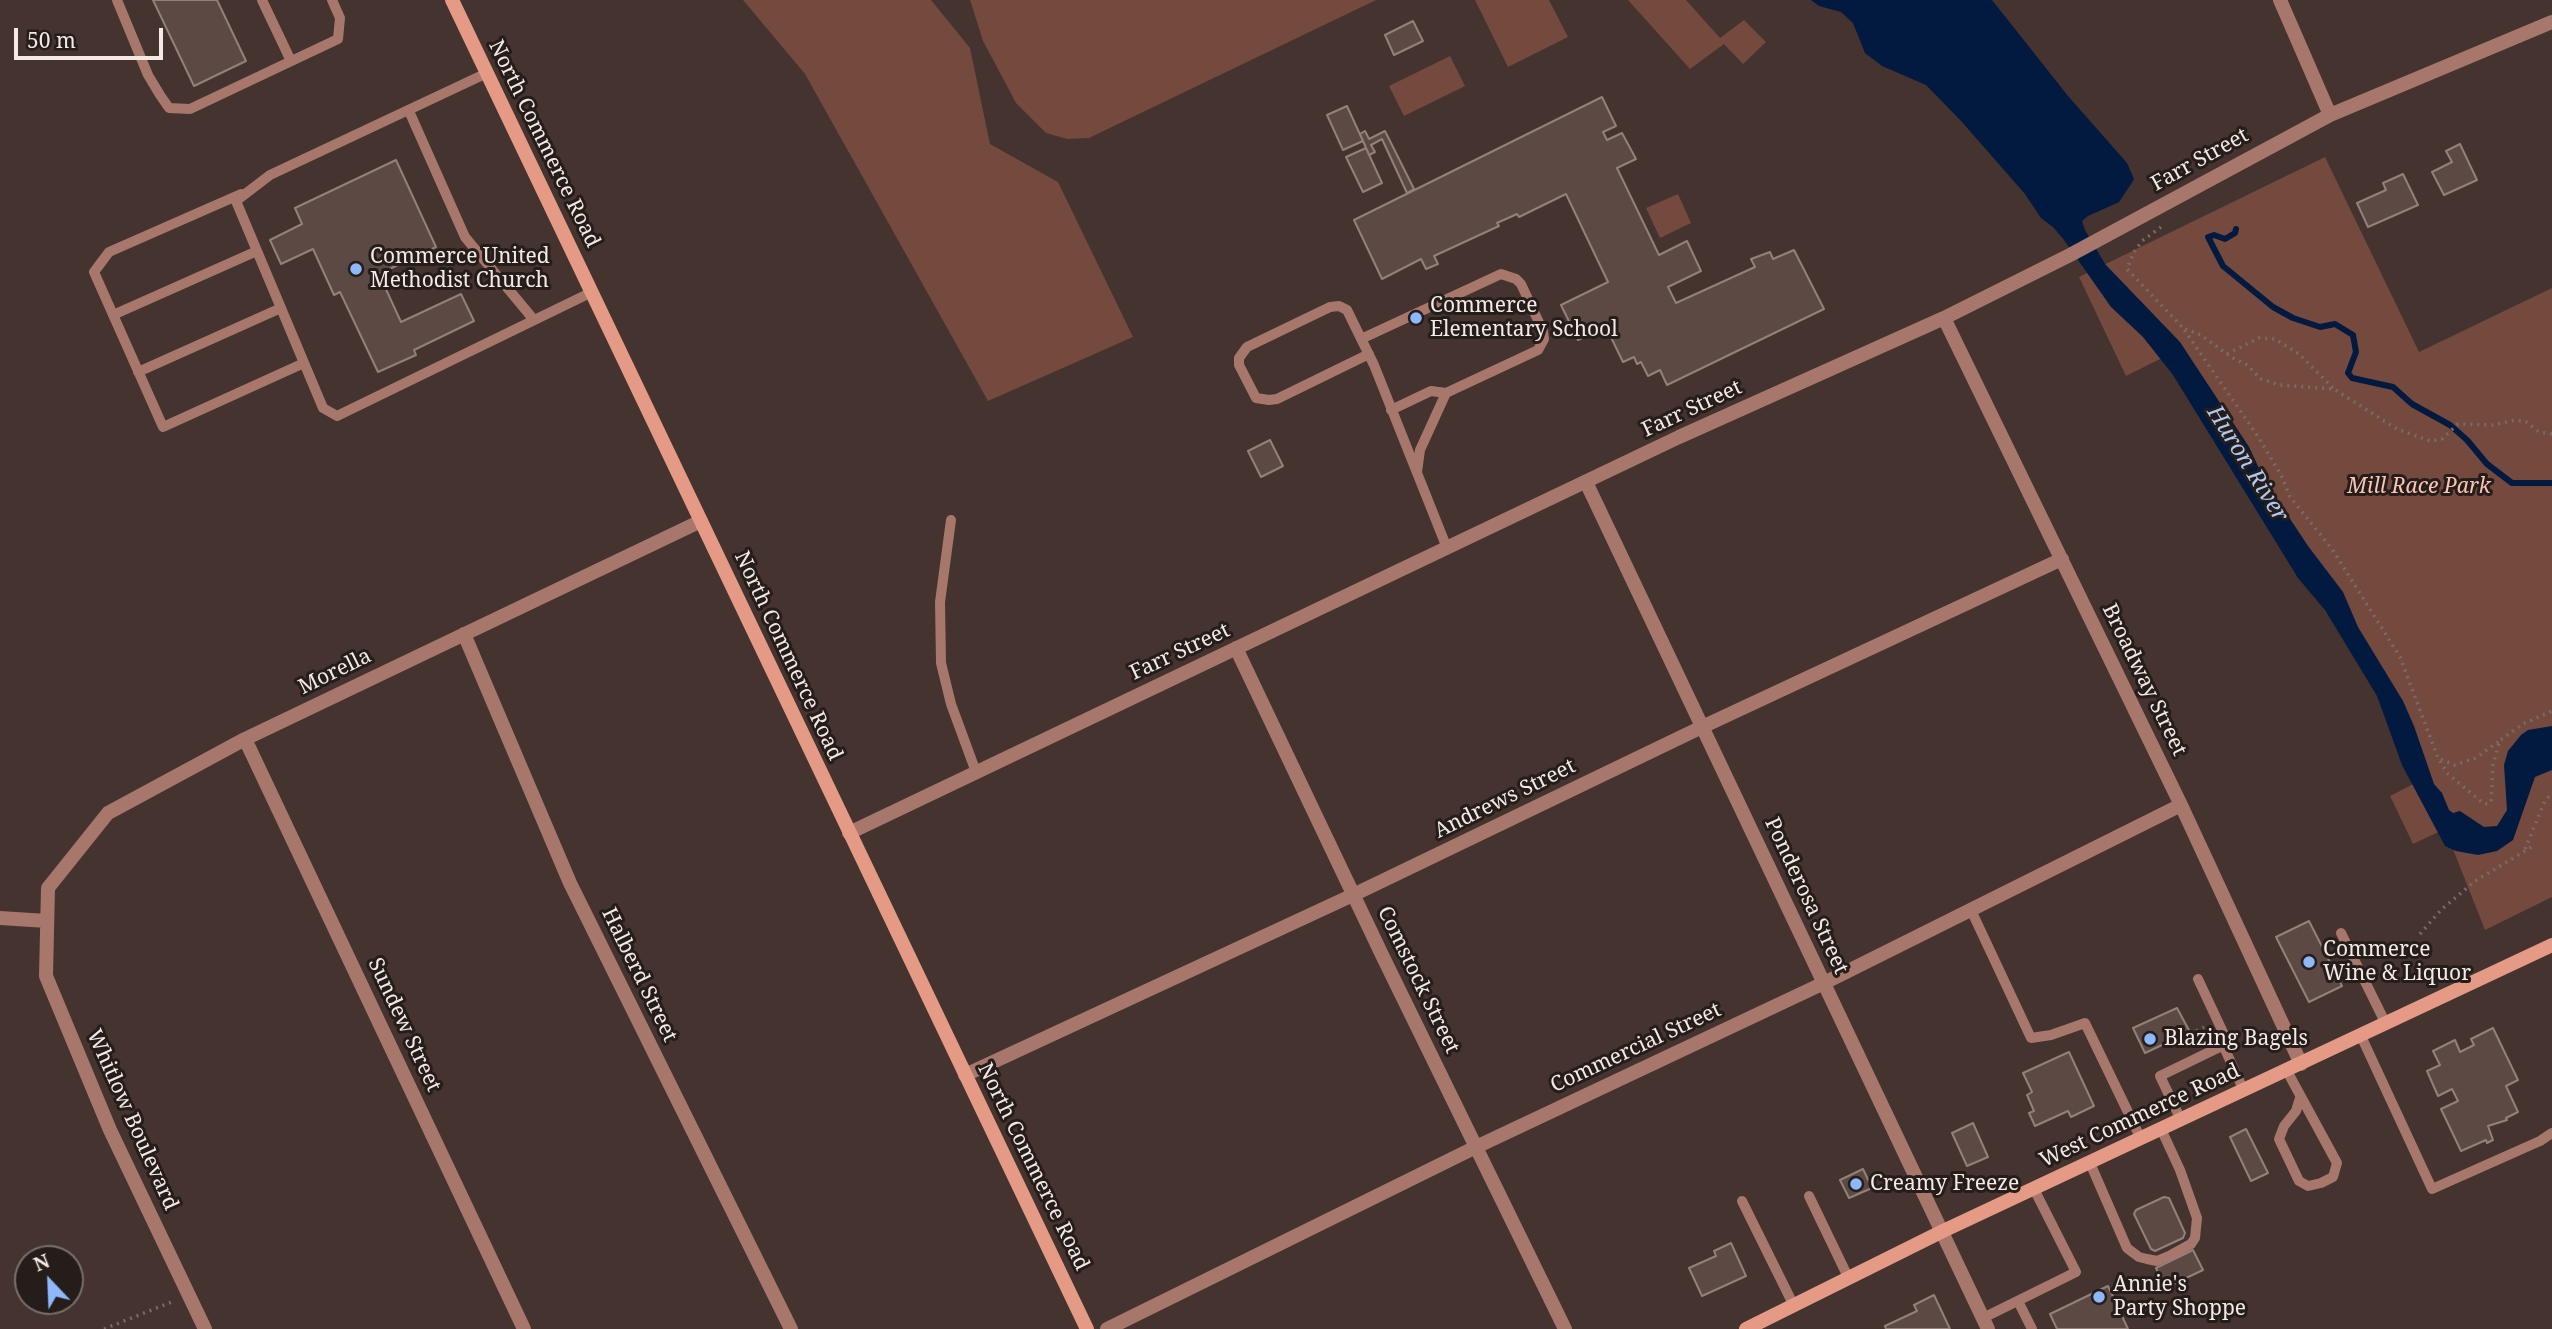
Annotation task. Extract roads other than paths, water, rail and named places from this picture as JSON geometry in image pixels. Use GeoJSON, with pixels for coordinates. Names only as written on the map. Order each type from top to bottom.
{"type":"FeatureCollection","features":[{"type":"Feature","properties":{"kind":"main road","name":"North Commerce Road"},"geometry":{"type":"LineString","coordinates":[[452,0],[1087,1329]]}},
{"type":"Feature","properties":{"kind":"main road","name":"West Commerce Road"},"geometry":{"type":"LineString","coordinates":[[1746,1329],[1764,1325],[1794,1306],[1943,1231],[2551,948]]}},
{"type":"Feature","properties":{"kind":"street"},"geometry":{"type":"LineString","coordinates":[[2280,0],[2330,115]]}},
{"type":"Feature","properties":{"kind":"street","name":"Farr Street"},"geometry":{"type":"LineString","coordinates":[[849,833],[1679,437],[1944,318],[2070,255],[2330,115],[2552,22]]}},
{"type":"Feature","properties":{"kind":"street","name":"Broadway Street"},"geometry":{"type":"LineString","coordinates":[[1944,318],[2181,805],[2301,1064]]}},
{"type":"Feature","properties":{"kind":"street","name":"Ponderosa Street"},"geometry":{"type":"LineString","coordinates":[[1586,482],[1986,1324]]}},
{"type":"Feature","properties":{"kind":"street","name":"Morella"},"geometry":{"type":"LineString","coordinates":[[47,922],[48,888],[108,813],[245,738],[701,521]]}},
{"type":"Feature","properties":{"kind":"street","name":"Andrews Street"},"geometry":{"type":"LineString","coordinates":[[965,1075],[1353,895],[1702,727],[2062,559]]}},
{"type":"Feature","properties":{"kind":"street","name":"Halberd Street"},"geometry":{"type":"LineString","coordinates":[[464,634],[570,883],[791,1329]]}},
{"type":"Feature","properties":{"kind":"street","name":"Comstock Street"},"geometry":{"type":"LineString","coordinates":[[1236,648],[1565,1329]]}},
{"type":"Feature","properties":{"kind":"street","name":"Sundew Street"},"geometry":{"type":"LineString","coordinates":[[245,738],[524,1329]]}},
{"type":"Feature","properties":{"kind":"street","name":"Commercial Street"},"geometry":{"type":"LineString","coordinates":[[1107,1329],[1476,1147],[1824,983],[2181,805]]}},
{"type":"Feature","properties":{"kind":"street"},"geometry":{"type":"LineString","coordinates":[[0,918],[47,922]]}},
{"type":"Feature","properties":{"kind":"street","name":"Whitlow Boulevard"},"geometry":{"type":"LineString","coordinates":[[47,922],[46,976],[110,1130],[205,1329]]}},
{"type":"Feature","properties":{"kind":"lane"},"geometry":{"type":"LineString","coordinates":[[117,0],[148,75],[169,108],[190,109],[338,40],[340,18],[332,0]]}},
{"type":"Feature","properties":{"kind":"lane"},"geometry":{"type":"LineString","coordinates":[[262,0],[291,61]]}},
{"type":"Feature","properties":{"kind":"lane"},"geometry":{"type":"LineString","coordinates":[[487,73],[270,175],[236,201],[323,408],[337,416],[592,292]]}},
{"type":"Feature","properties":{"kind":"lane"},"geometry":{"type":"LineString","coordinates":[[409,111],[465,237],[534,320]]}},
{"type":"Feature","properties":{"kind":"lane"},"geometry":{"type":"LineString","coordinates":[[250,190],[109,253],[94,272],[163,427],[304,363]]}},
{"type":"Feature","properties":{"kind":"lane"},"geometry":{"type":"LineString","coordinates":[[113,315],[257,251]]}},
{"type":"Feature","properties":{"kind":"lane"},"geometry":{"type":"LineString","coordinates":[[1361,339],[1494,276],[1509,275],[1521,284],[1543,331],[1542,345],[1538,350],[1446,393],[1431,391],[1391,410]]}},
{"type":"Feature","properties":{"kind":"lane"},"geometry":{"type":"LineString","coordinates":[[1369,354],[1277,399],[1269,400],[1256,398],[1239,365],[1239,358],[1247,347],[1330,307],[1339,306],[1347,310],[1369,354],[1447,548]]}},
{"type":"Feature","properties":{"kind":"lane"},"geometry":{"type":"LineString","coordinates":[[138,372],[281,308]]}},
{"type":"Feature","properties":{"kind":"lane"},"geometry":{"type":"LineString","coordinates":[[1417,473],[1420,450],[1446,393]]}},
{"type":"Feature","properties":{"kind":"lane"},"geometry":{"type":"LineString","coordinates":[[951,520],[940,603],[940,663],[951,704],[976,772]]}},
{"type":"Feature","properties":{"kind":"lane"},"geometry":{"type":"LineString","coordinates":[[1971,910],[2031,1038],[2051,1035],[2085,1023],[2141,1139]]}},
{"type":"Feature","properties":{"kind":"lane"},"geometry":{"type":"LineString","coordinates":[[2341,933],[2386,1024]]}},
{"type":"Feature","properties":{"kind":"lane"},"geometry":{"type":"LineString","coordinates":[[2180,1120],[2160,1076],[2228,1043],[2199,979]]}},
{"type":"Feature","properties":{"kind":"lane"},"geometry":{"type":"LineString","coordinates":[[2361,1036],[2432,1189],[2540,1141],[2552,1133]]}},
{"type":"Feature","properties":{"kind":"lane"},"geometry":{"type":"LineString","coordinates":[[2223,1045],[2244,1091]]}},
{"type":"Feature","properties":{"kind":"lane"},"geometry":{"type":"LineString","coordinates":[[2287,1071],[2337,1163],[2333,1177],[2321,1184],[2308,1186],[2299,1181],[2279,1139],[2284,1126],[2297,1111],[2300,1098]]}},
{"type":"Feature","properties":{"kind":"lane"},"geometry":{"type":"LineString","coordinates":[[2090,1163],[2127,1248],[2139,1257],[2157,1261],[2171,1255],[2195,1238],[2197,1217],[2161,1129]]}},
{"type":"Feature","properties":{"kind":"lane"},"geometry":{"type":"LineString","coordinates":[[1986,1324],[2018,1301],[2076,1272],[2034,1189]]}},
{"type":"Feature","properties":{"kind":"lane"},"geometry":{"type":"LineString","coordinates":[[1809,1196],[1849,1279]]}},
{"type":"Feature","properties":{"kind":"lane"},"geometry":{"type":"LineString","coordinates":[[1742,1201],[1794,1306]]}},
{"type":"Feature","properties":{"kind":"lane"},"geometry":{"type":"LineString","coordinates":[[2018,1301],[2032,1329]]}},
{"type":"Feature","properties":{"kind":"water","name":"Huron River"},"geometry":{"type":"Polygon","coordinates":[[[1811,0],[1992,0],[2068,96],[2127,163],[2134,179],[2131,184],[2119,202],[2082,221],[2085,230],[2105,264],[2180,342],[2249,447],[2265,481],[2308,546],[2343,592],[2358,627],[2403,701],[2434,784],[2442,793],[2449,810],[2453,813],[2460,811],[2484,827],[2497,826],[2507,810],[2504,765],[2508,751],[2528,730],[2552,726],[2552,770],[2535,777],[2513,840],[2497,851],[2478,855],[2445,846],[2402,765],[2377,696],[2325,610],[2298,578],[2173,375],[2143,337],[2111,307],[2064,240],[2041,218],[2025,194],[1962,122],[1926,85],[1882,66],[1865,53],[1853,23],[1841,12],[1819,6],[1811,0]]]}},
{"type":"Feature","properties":{"kind":"waterway"},"geometry":{"type":"LineString","coordinates":[[2236,229],[2235,233],[2225,239],[2214,235],[2208,237],[2223,266],[2273,307],[2293,318],[2320,327],[2335,324],[2353,335],[2356,352],[2348,373],[2352,378],[2393,387],[2412,404],[2450,425],[2487,464],[2512,483],[2552,483]]}},
{"type":"Feature","properties":{"kind":"place","name":"Commerce United Methodist Church"},"geometry":{"type":"Point","coordinates":[356,269]}},
{"type":"Feature","properties":{"kind":"place","name":"Commerce Elementary School"},"geometry":{"type":"Point","coordinates":[1416,318]}},
{"type":"Feature","properties":{"kind":"place","name":"Commerce Wine & Liquor"},"geometry":{"type":"Point","coordinates":[2309,962]}},
{"type":"Feature","properties":{"kind":"place","name":"Blazing Bagels"},"geometry":{"type":"Point","coordinates":[2150,1039]}},
{"type":"Feature","properties":{"kind":"place","name":"Creamy Freeze"},"geometry":{"type":"Point","coordinates":[1856,1184]}},
{"type":"Feature","properties":{"kind":"place","name":"Annie's Party Shoppe"},"geometry":{"type":"Point","coordinates":[2099,1297]}},
{"type":"Feature","properties":{"kind":"park label","name":"Mill Race Park"},"geometry":{"type":"Point","coordinates":[2419,487]}}]}
